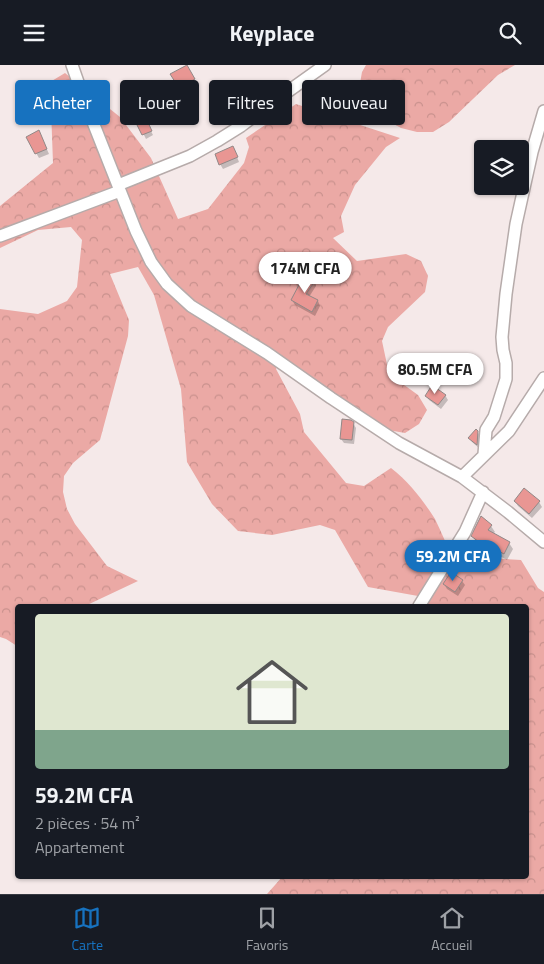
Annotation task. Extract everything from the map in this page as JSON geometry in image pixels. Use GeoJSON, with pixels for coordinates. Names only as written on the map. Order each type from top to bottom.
{"type":"FeatureCollection","features":[{"type":"Feature","properties":{"kind":"street"},"geometry":{"type":"LineString","coordinates":[[72,65],[136,231],[151,262],[166,284],[191,306],[267,353],[330,398],[399,443],[462,477],[544,542]]}},
{"type":"Feature","properties":{"kind":"street"},"geometry":{"type":"LineString","coordinates":[[0,236],[119,188],[190,156],[241,126],[325,65]]}},
{"type":"Feature","properties":{"kind":"street"},"geometry":{"type":"LineString","coordinates":[[484,454],[486,430],[494,417],[506,379],[506,363],[502,337],[506,294],[516,224],[532,152],[544,111]]}},
{"type":"Feature","properties":{"kind":"street"},"geometry":{"type":"LineString","coordinates":[[462,477],[509,431],[544,378]]}},
{"type":"Feature","properties":{"kind":"street"},"geometry":{"type":"LineString","coordinates":[[420,604],[465,531],[483,492]]}},
{"type":"Feature","properties":{"kind":"green space"},"geometry":{"type":"Polygon","coordinates":[[[366,65],[515,65],[498,75],[449,122],[433,132],[417,132],[396,125],[405,125],[405,80],[361,80],[366,65]]]}},
{"type":"Feature","properties":{"kind":"green space"},"geometry":{"type":"Polygon","coordinates":[[[65,73],[74,80],[53,80],[65,73]]]}},
{"type":"Feature","properties":{"kind":"green space"},"geometry":{"type":"Polygon","coordinates":[[[296,104],[302,106],[302,125],[360,125],[400,138],[386,147],[355,185],[341,216],[344,232],[333,238],[357,261],[406,254],[421,261],[428,276],[425,292],[388,327],[382,341],[389,374],[418,395],[427,410],[419,424],[405,433],[388,430],[282,358],[276,369],[300,414],[304,432],[346,483],[364,486],[391,468],[410,485],[426,505],[435,519],[452,556],[521,560],[538,588],[544,592],[544,894],[267,894],[280,879],[529,879],[529,604],[414,604],[418,596],[368,587],[335,530],[320,525],[272,535],[238,531],[212,504],[187,462],[181,389],[154,295],[138,267],[110,274],[129,320],[128,336],[100,440],[73,463],[64,476],[63,492],[67,509],[75,524],[107,566],[138,581],[89,604],[15,604],[15,645],[0,637],[0,309],[38,314],[67,301],[77,287],[82,240],[71,227],[38,230],[0,248],[0,206],[53,163],[52,125],[110,125],[110,109],[120,117],[120,125],[126,125],[151,158],[178,219],[208,209],[244,163],[249,147],[246,138],[265,125],[292,125],[292,107],[296,104]]]}},
{"type":"Feature","properties":{"kind":"building"},"geometry":{"type":"Polygon","coordinates":[[[187,65],[195,79],[174,80],[170,74],[187,65]]]}},
{"type":"Feature","properties":{"kind":"building"},"geometry":{"type":"Polygon","coordinates":[[[137,125],[149,125],[152,131],[142,135],[137,125]]]}},
{"type":"Feature","properties":{"kind":"building"},"geometry":{"type":"Polygon","coordinates":[[[39,130],[47,149],[35,154],[26,137],[39,130]]]}},
{"type":"Feature","properties":{"kind":"building"},"geometry":{"type":"Polygon","coordinates":[[[233,146],[238,157],[219,165],[215,154],[233,146]]]}},
{"type":"Feature","properties":{"kind":"building"},"geometry":{"type":"Polygon","coordinates":[[[304,273],[315,281],[306,294],[318,300],[312,312],[291,300],[304,273]]]}},
{"type":"Feature","properties":{"kind":"building"},"geometry":{"type":"Polygon","coordinates":[[[432,385],[446,395],[438,405],[425,396],[432,385]]]}},
{"type":"Feature","properties":{"kind":"building"},"geometry":{"type":"Polygon","coordinates":[[[342,419],[354,422],[352,440],[340,439],[342,419]]]}},
{"type":"Feature","properties":{"kind":"building"},"geometry":{"type":"Polygon","coordinates":[[[476,429],[478,431],[477,445],[468,438],[476,429]]]}},
{"type":"Feature","properties":{"kind":"building"},"geometry":{"type":"Polygon","coordinates":[[[524,488],[540,501],[529,514],[514,501],[524,488]]]}},
{"type":"Feature","properties":{"kind":"building"},"geometry":{"type":"Polygon","coordinates":[[[481,516],[492,525],[488,530],[510,542],[504,554],[471,536],[481,516]]]}},
{"type":"Feature","properties":{"kind":"building"},"geometry":{"type":"Polygon","coordinates":[[[451,572],[463,580],[455,592],[443,584],[451,572]]]}}]}
